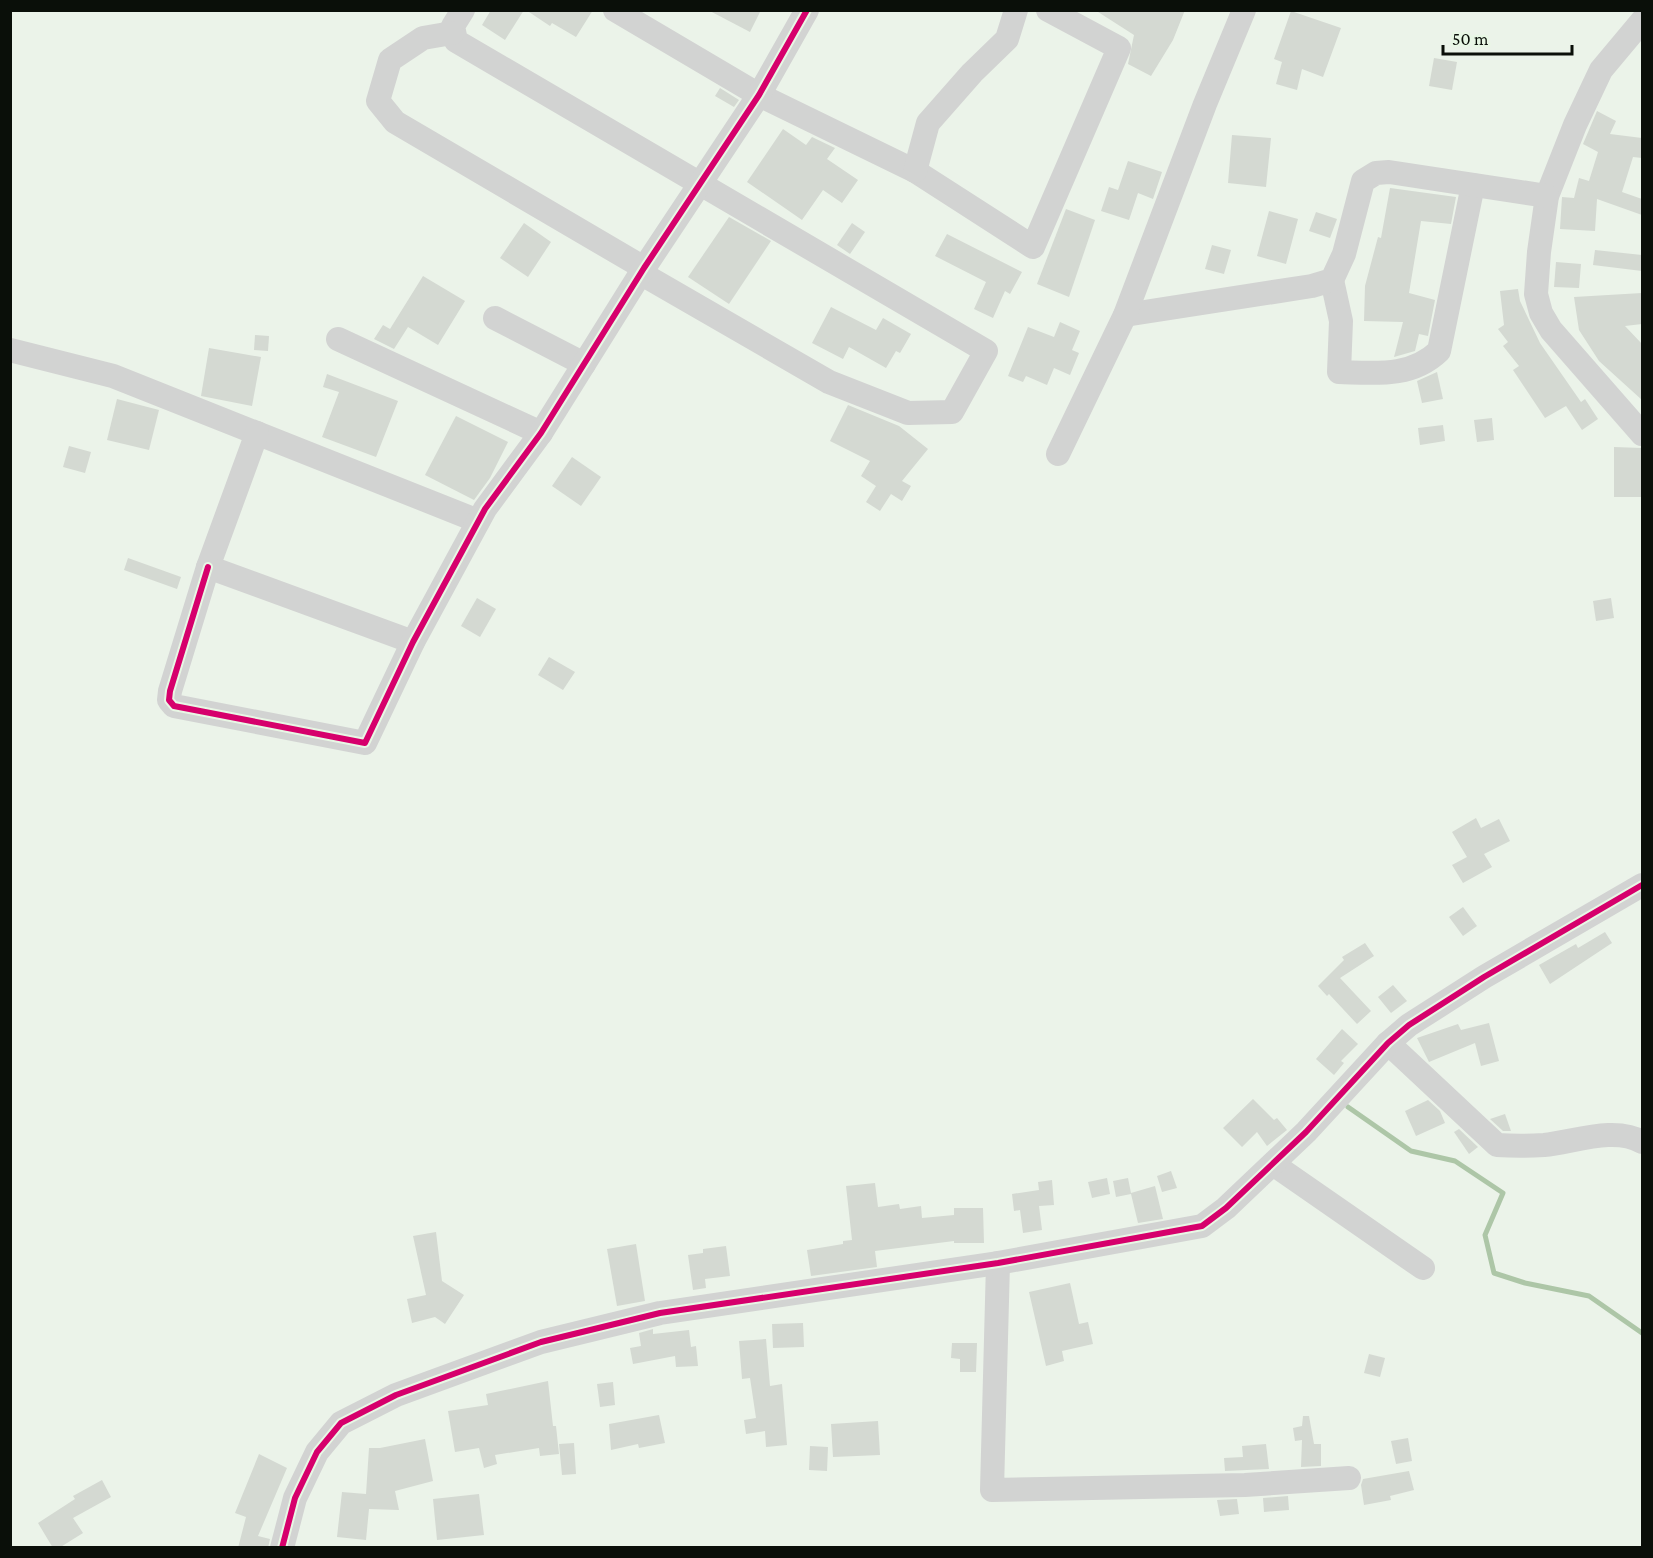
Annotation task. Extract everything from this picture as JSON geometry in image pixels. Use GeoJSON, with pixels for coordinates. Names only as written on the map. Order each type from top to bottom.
{"type":"FeatureCollection","features":[{"type":"Feature","properties":{"kind":"street"},"geometry":{"type":"LineString","coordinates":[[452,33],[423,38],[390,60],[378,101],[395,122],[829,382],[908,413],[952,412],[986,351],[701,182],[456,41],[452,33],[453,26],[463,10]]}},
{"type":"Feature","properties":{"kind":"street"},"geometry":{"type":"LineString","coordinates":[[615,10],[759,95],[915,171],[1033,247],[1119,48],[1048,10]]}},
{"type":"Feature","properties":{"kind":"street"},"geometry":{"type":"LineString","coordinates":[[256,433],[208,567],[169,700],[174,706],[365,743],[413,642],[478,521],[541,433],[643,271],[759,95],[807,10]]}},
{"type":"Feature","properties":{"kind":"street"},"geometry":{"type":"LineString","coordinates":[[915,171],[928,123],[1007,39],[1016,10]]}},
{"type":"Feature","properties":{"kind":"street"},"geometry":{"type":"LineString","coordinates":[[1058,453],[1125,315],[1205,104],[1244,10]]}},
{"type":"Feature","properties":{"kind":"street"},"geometry":{"type":"LineString","coordinates":[[1642,21],[1601,70],[1575,125],[1547,196],[1536,294],[1541,313],[1551,330],[1642,434]]}},
{"type":"Feature","properties":{"kind":"street"},"geometry":{"type":"LineString","coordinates":[[1473,185],[1438,351],[1428,362],[1395,374],[1339,372],[1341,321],[1332,280],[1344,254],[1363,181],[1376,173],[1389,172],[1547,196]]}},
{"type":"Feature","properties":{"kind":"street"},"geometry":{"type":"LineString","coordinates":[[1125,315],[1312,286],[1332,280]]}},
{"type":"Feature","properties":{"kind":"street"},"geometry":{"type":"LineString","coordinates":[[495,318],[584,364]]}},
{"type":"Feature","properties":{"kind":"street"},"geometry":{"type":"LineString","coordinates":[[338,339],[541,433]]}},
{"type":"Feature","properties":{"kind":"street"},"geometry":{"type":"LineString","coordinates":[[10,350],[113,376],[478,521]]}},
{"type":"Feature","properties":{"kind":"street"},"geometry":{"type":"LineString","coordinates":[[208,567],[413,642]]}},
{"type":"Feature","properties":{"kind":"street"},"geometry":{"type":"LineString","coordinates":[[282,1548],[295,1498],[317,1452],[341,1422],[396,1395],[541,1342],[660,1313],[999,1263],[1202,1226],[1306,1132],[1388,1043],[1409,1025],[1484,976],[1642,885]]}},
{"type":"Feature","properties":{"kind":"street"},"geometry":{"type":"LineString","coordinates":[[1388,1043],[1497,1145],[1545,1145],[1605,1136],[1634,1137],[1642,1142]]}},
{"type":"Feature","properties":{"kind":"street"},"geometry":{"type":"LineString","coordinates":[[1273,1164],[1423,1268]]}},
{"type":"Feature","properties":{"kind":"street"},"geometry":{"type":"LineString","coordinates":[[999,1263],[992,1490],[1245,1485],[1349,1478]]}},
{"type":"Feature","properties":{"kind":"building"},"geometry":{"type":"Polygon","coordinates":[[[491,10],[524,10],[505,40],[482,25],[491,10]]]}},
{"type":"Feature","properties":{"kind":"building"},"geometry":{"type":"Polygon","coordinates":[[[526,10],[593,10],[576,37],[552,23],[550,26],[526,10]]]}},
{"type":"Feature","properties":{"kind":"building"},"geometry":{"type":"Polygon","coordinates":[[[708,10],[761,10],[750,32],[708,10]]]}},
{"type":"Feature","properties":{"kind":"building"},"geometry":{"type":"Polygon","coordinates":[[[1095,10],[1185,10],[1173,40],[1151,76],[1128,64],[1134,35],[1095,10]]]}},
{"type":"Feature","properties":{"kind":"building"},"geometry":{"type":"Polygon","coordinates":[[[1291,11],[1341,28],[1323,77],[1302,69],[1297,90],[1276,84],[1282,62],[1274,59],[1291,11]]]}},
{"type":"Feature","properties":{"kind":"building"},"geometry":{"type":"Polygon","coordinates":[[[1434,58],[1457,62],[1452,90],[1429,86],[1434,58]]]}},
{"type":"Feature","properties":{"kind":"building"},"geometry":{"type":"Polygon","coordinates":[[[720,88],[739,100],[734,107],[715,96],[720,88]]]}},
{"type":"Feature","properties":{"kind":"building"},"geometry":{"type":"Polygon","coordinates":[[[1597,111],[1616,121],[1610,134],[1642,138],[1642,158],[1633,157],[1622,192],[1642,199],[1642,215],[1597,199],[1595,231],[1560,229],[1562,197],[1574,198],[1579,178],[1589,181],[1598,152],[1583,144],[1597,111]]]}},
{"type":"Feature","properties":{"kind":"building"},"geometry":{"type":"Polygon","coordinates":[[[783,129],[806,145],[812,137],[835,148],[827,159],[858,180],[842,203],[823,190],[802,220],[747,182],[783,129]]]}},
{"type":"Feature","properties":{"kind":"building"},"geometry":{"type":"Polygon","coordinates":[[[1232,135],[1271,138],[1266,187],[1228,183],[1232,135]]]}},
{"type":"Feature","properties":{"kind":"building"},"geometry":{"type":"Polygon","coordinates":[[[1128,161],[1162,172],[1153,199],[1138,193],[1129,220],[1101,211],[1109,187],[1118,190],[1128,161]]]}},
{"type":"Feature","properties":{"kind":"building"},"geometry":{"type":"Polygon","coordinates":[[[1390,188],[1456,197],[1451,224],[1421,221],[1409,293],[1435,300],[1428,336],[1419,334],[1415,351],[1394,357],[1403,322],[1364,321],[1365,286],[1378,237],[1381,238],[1390,188]]]}},
{"type":"Feature","properties":{"kind":"building"},"geometry":{"type":"Polygon","coordinates":[[[1066,209],[1095,220],[1069,297],[1037,284],[1066,209]]]}},
{"type":"Feature","properties":{"kind":"building"},"geometry":{"type":"Polygon","coordinates":[[[1269,211],[1298,219],[1286,264],[1257,256],[1269,211]]]}},
{"type":"Feature","properties":{"kind":"building"},"geometry":{"type":"Polygon","coordinates":[[[1316,212],[1337,219],[1330,238],[1309,231],[1316,212]]]}},
{"type":"Feature","properties":{"kind":"building"},"geometry":{"type":"Polygon","coordinates":[[[729,217],[771,241],[729,304],[688,277],[729,217]]]}},
{"type":"Feature","properties":{"kind":"building"},"geometry":{"type":"Polygon","coordinates":[[[524,223],[551,242],[528,277],[500,258],[524,223]]]}},
{"type":"Feature","properties":{"kind":"building"},"geometry":{"type":"Polygon","coordinates":[[[852,223],[865,232],[850,254],[837,245],[852,223]]]}},
{"type":"Feature","properties":{"kind":"building"},"geometry":{"type":"Polygon","coordinates":[[[947,234],[1022,272],[1010,294],[1005,291],[993,318],[974,309],[986,282],[935,256],[947,234]]]}},
{"type":"Feature","properties":{"kind":"building"},"geometry":{"type":"Polygon","coordinates":[[[1212,245],[1231,250],[1224,274],[1205,269],[1212,245]]]}},
{"type":"Feature","properties":{"kind":"building"},"geometry":{"type":"Polygon","coordinates":[[[1595,250],[1642,255],[1642,271],[1593,265],[1595,250]]]}},
{"type":"Feature","properties":{"kind":"building"},"geometry":{"type":"Polygon","coordinates":[[[1556,262],[1581,264],[1579,288],[1554,287],[1556,262]]]}},
{"type":"Feature","properties":{"kind":"building"},"geometry":{"type":"Polygon","coordinates":[[[423,276],[465,301],[438,345],[408,327],[394,349],[374,339],[383,325],[390,329],[423,276]]]}},
{"type":"Feature","properties":{"kind":"building"},"geometry":{"type":"Polygon","coordinates":[[[1518,289],[1520,301],[1540,343],[1581,402],[1585,399],[1598,419],[1582,430],[1566,406],[1545,418],[1513,370],[1519,366],[1503,346],[1508,342],[1498,329],[1504,325],[1500,291],[1518,289]]]}},
{"type":"Feature","properties":{"kind":"building"},"geometry":{"type":"Polygon","coordinates":[[[1642,293],[1642,324],[1625,326],[1642,344],[1642,400],[1599,361],[1579,330],[1574,297],[1642,293]]]}},
{"type":"Feature","properties":{"kind":"building"},"geometry":{"type":"Polygon","coordinates":[[[831,307],[876,330],[883,318],[911,334],[900,353],[896,351],[886,368],[849,347],[843,359],[812,343],[831,307]]]}},
{"type":"Feature","properties":{"kind":"building"},"geometry":{"type":"Polygon","coordinates":[[[1060,322],[1080,331],[1072,350],[1079,353],[1070,375],[1054,368],[1047,385],[1026,376],[1023,382],[1008,376],[1028,327],[1054,337],[1060,322]]]}},
{"type":"Feature","properties":{"kind":"building"},"geometry":{"type":"Polygon","coordinates":[[[255,335],[269,336],[268,351],[254,350],[255,335]]]}},
{"type":"Feature","properties":{"kind":"building"},"geometry":{"type":"Polygon","coordinates":[[[209,348],[261,357],[252,406],[201,396],[209,348]]]}},
{"type":"Feature","properties":{"kind":"building"},"geometry":{"type":"Polygon","coordinates":[[[1437,372],[1443,399],[1422,403],[1417,381],[1437,372]]]}},
{"type":"Feature","properties":{"kind":"building"},"geometry":{"type":"Polygon","coordinates":[[[327,374],[398,401],[376,457],[322,437],[339,392],[323,387],[327,374]]]}},
{"type":"Feature","properties":{"kind":"building"},"geometry":{"type":"Polygon","coordinates":[[[117,399],[159,410],[149,450],[107,440],[117,399]]]}},
{"type":"Feature","properties":{"kind":"building"},"geometry":{"type":"Polygon","coordinates":[[[848,405],[899,426],[928,449],[902,481],[911,486],[902,501],[891,494],[880,511],[866,502],[876,486],[861,476],[870,461],[830,441],[848,405]]]}},
{"type":"Feature","properties":{"kind":"building"},"geometry":{"type":"Polygon","coordinates":[[[456,416],[508,442],[490,478],[474,500],[425,475],[456,416]]]}},
{"type":"Feature","properties":{"kind":"building"},"geometry":{"type":"Polygon","coordinates":[[[1492,418],[1494,440],[1477,442],[1474,420],[1492,418]]]}},
{"type":"Feature","properties":{"kind":"building"},"geometry":{"type":"Polygon","coordinates":[[[1443,425],[1445,441],[1420,445],[1418,428],[1443,425]]]}},
{"type":"Feature","properties":{"kind":"building"},"geometry":{"type":"Polygon","coordinates":[[[69,446],[91,452],[85,473],[63,467],[69,446]]]}},
{"type":"Feature","properties":{"kind":"building"},"geometry":{"type":"Polygon","coordinates":[[[1614,447],[1642,448],[1642,497],[1614,497],[1614,447]]]}},
{"type":"Feature","properties":{"kind":"building"},"geometry":{"type":"Polygon","coordinates":[[[572,457],[601,477],[581,506],[552,486],[572,457]]]}},
{"type":"Feature","properties":{"kind":"building"},"geometry":{"type":"Polygon","coordinates":[[[128,558],[181,577],[177,589],[124,570],[128,558]]]}},
{"type":"Feature","properties":{"kind":"building"},"geometry":{"type":"Polygon","coordinates":[[[477,598],[496,609],[480,637],[461,626],[477,598]]]}},
{"type":"Feature","properties":{"kind":"building"},"geometry":{"type":"Polygon","coordinates":[[[1611,598],[1614,618],[1596,621],[1593,601],[1611,598]]]}},
{"type":"Feature","properties":{"kind":"building"},"geometry":{"type":"Polygon","coordinates":[[[549,657],[575,672],[563,690],[538,675],[549,657]]]}},
{"type":"Feature","properties":{"kind":"building"},"geometry":{"type":"Polygon","coordinates":[[[1476,818],[1481,828],[1499,819],[1510,841],[1484,854],[1492,867],[1463,883],[1452,865],[1467,857],[1452,832],[1476,818]]]}},
{"type":"Feature","properties":{"kind":"building"},"geometry":{"type":"Polygon","coordinates":[[[1463,907],[1477,926],[1463,936],[1449,917],[1463,907]]]}},
{"type":"Feature","properties":{"kind":"building"},"geometry":{"type":"Polygon","coordinates":[[[1605,932],[1612,943],[1550,984],[1539,965],[1576,944],[1578,948],[1605,932]]]}},
{"type":"Feature","properties":{"kind":"building"},"geometry":{"type":"Polygon","coordinates":[[[1365,943],[1374,956],[1340,978],[1371,1011],[1357,1024],[1329,994],[1327,996],[1318,986],[1344,960],[1342,957],[1365,943]]]}},
{"type":"Feature","properties":{"kind":"building"},"geometry":{"type":"Polygon","coordinates":[[[1393,985],[1407,1001],[1391,1013],[1378,997],[1393,985]]]}},
{"type":"Feature","properties":{"kind":"building"},"geometry":{"type":"Polygon","coordinates":[[[1489,1023],[1499,1061],[1481,1066],[1475,1043],[1429,1062],[1417,1038],[1458,1024],[1461,1030],[1489,1023]]]}},
{"type":"Feature","properties":{"kind":"building"},"geometry":{"type":"Polygon","coordinates":[[[1342,1029],[1358,1044],[1341,1061],[1344,1063],[1334,1075],[1316,1059],[1342,1029]]]}},
{"type":"Feature","properties":{"kind":"building"},"geometry":{"type":"Polygon","coordinates":[[[1253,1099],[1274,1120],[1277,1118],[1287,1130],[1267,1146],[1257,1132],[1242,1147],[1223,1128],[1253,1099]]]}},
{"type":"Feature","properties":{"kind":"building"},"geometry":{"type":"Polygon","coordinates":[[[1428,1100],[1440,1111],[1445,1123],[1416,1136],[1405,1111],[1428,1100]]]}},
{"type":"Feature","properties":{"kind":"building"},"geometry":{"type":"Polygon","coordinates":[[[1505,1114],[1511,1131],[1503,1131],[1490,1119],[1505,1114]]]}},
{"type":"Feature","properties":{"kind":"building"},"geometry":{"type":"Polygon","coordinates":[[[1459,1129],[1478,1147],[1469,1154],[1454,1132],[1459,1129]]]}},
{"type":"Feature","properties":{"kind":"building"},"geometry":{"type":"Polygon","coordinates":[[[1171,1171],[1177,1188],[1162,1192],[1157,1176],[1171,1171]]]}},
{"type":"Feature","properties":{"kind":"building"},"geometry":{"type":"Polygon","coordinates":[[[1107,1178],[1110,1194],[1092,1198],[1088,1182],[1107,1178]]]}},
{"type":"Feature","properties":{"kind":"building"},"geometry":{"type":"Polygon","coordinates":[[[1128,1178],[1131,1193],[1155,1186],[1163,1219],[1138,1223],[1131,1194],[1116,1197],[1113,1181],[1128,1178]]]}},
{"type":"Feature","properties":{"kind":"building"},"geometry":{"type":"Polygon","coordinates":[[[1052,1180],[1054,1205],[1039,1206],[1042,1230],[1023,1233],[1020,1210],[1014,1211],[1012,1194],[1039,1190],[1038,1182],[1052,1180]]]}},
{"type":"Feature","properties":{"kind":"building"},"geometry":{"type":"Polygon","coordinates":[[[875,1183],[878,1207],[899,1204],[900,1209],[921,1206],[922,1218],[954,1215],[954,1208],[983,1208],[984,1243],[954,1243],[954,1241],[875,1251],[877,1267],[811,1276],[807,1250],[843,1244],[843,1241],[852,1240],[846,1186],[875,1183]]]}},
{"type":"Feature","properties":{"kind":"building"},"geometry":{"type":"Polygon","coordinates":[[[436,1232],[442,1281],[464,1295],[445,1324],[435,1317],[412,1323],[407,1299],[426,1295],[413,1236],[436,1232]]]}},
{"type":"Feature","properties":{"kind":"building"},"geometry":{"type":"Polygon","coordinates":[[[636,1244],[645,1301],[617,1306],[607,1249],[636,1244]]]}},
{"type":"Feature","properties":{"kind":"building"},"geometry":{"type":"Polygon","coordinates":[[[726,1246],[730,1276],[705,1279],[706,1288],[693,1290],[688,1255],[703,1253],[703,1249],[726,1246]]]}},
{"type":"Feature","properties":{"kind":"building"},"geometry":{"type":"Polygon","coordinates":[[[1070,1283],[1079,1324],[1088,1322],[1093,1344],[1062,1351],[1064,1361],[1046,1366],[1029,1292],[1070,1283]]]}},
{"type":"Feature","properties":{"kind":"building"},"geometry":{"type":"Polygon","coordinates":[[[803,1323],[804,1347],[773,1348],[772,1324],[803,1323]]]}},
{"type":"Feature","properties":{"kind":"building"},"geometry":{"type":"Polygon","coordinates":[[[653,1329],[653,1334],[689,1330],[691,1347],[696,1346],[698,1366],[676,1367],[675,1356],[633,1364],[630,1348],[641,1346],[639,1333],[653,1329]]]}},
{"type":"Feature","properties":{"kind":"building"},"geometry":{"type":"Polygon","coordinates":[[[766,1339],[770,1386],[782,1384],[787,1445],[766,1447],[765,1431],[746,1434],[744,1420],[756,1418],[750,1378],[742,1379],[739,1341],[766,1339]]]}},
{"type":"Feature","properties":{"kind":"building"},"geometry":{"type":"Polygon","coordinates":[[[952,1343],[977,1343],[976,1372],[960,1372],[960,1359],[951,1358],[952,1343]]]}},
{"type":"Feature","properties":{"kind":"building"},"geometry":{"type":"Polygon","coordinates":[[[1369,1354],[1385,1358],[1380,1377],[1364,1373],[1369,1354]]]}},
{"type":"Feature","properties":{"kind":"building"},"geometry":{"type":"Polygon","coordinates":[[[548,1381],[559,1454],[540,1456],[539,1448],[495,1455],[497,1464],[484,1468],[479,1448],[455,1452],[448,1411],[488,1405],[486,1394],[548,1381]]]}},
{"type":"Feature","properties":{"kind":"building"},"geometry":{"type":"Polygon","coordinates":[[[613,1382],[615,1405],[600,1407],[597,1384],[613,1382]]]}},
{"type":"Feature","properties":{"kind":"building"},"geometry":{"type":"Polygon","coordinates":[[[659,1415],[665,1443],[639,1448],[638,1444],[611,1450],[609,1424],[659,1415]]]}},
{"type":"Feature","properties":{"kind":"building"},"geometry":{"type":"Polygon","coordinates":[[[1303,1416],[1309,1416],[1314,1444],[1321,1444],[1321,1466],[1301,1467],[1302,1440],[1295,1441],[1293,1428],[1302,1426],[1303,1416]]]}},
{"type":"Feature","properties":{"kind":"building"},"geometry":{"type":"Polygon","coordinates":[[[878,1421],[880,1455],[833,1457],[831,1424],[878,1421]]]}},
{"type":"Feature","properties":{"kind":"building"},"geometry":{"type":"Polygon","coordinates":[[[1408,1438],[1412,1461],[1396,1464],[1391,1441],[1408,1438]]]}},
{"type":"Feature","properties":{"kind":"building"},"geometry":{"type":"Polygon","coordinates":[[[425,1439],[433,1481],[395,1491],[399,1510],[369,1509],[366,1540],[337,1537],[342,1492],[366,1494],[369,1448],[425,1439]]]}},
{"type":"Feature","properties":{"kind":"building"},"geometry":{"type":"Polygon","coordinates":[[[574,1443],[576,1474],[562,1475],[559,1444],[574,1443]]]}},
{"type":"Feature","properties":{"kind":"building"},"geometry":{"type":"Polygon","coordinates":[[[1266,1444],[1269,1469],[1225,1471],[1224,1458],[1243,1457],[1242,1446],[1266,1444]]]}},
{"type":"Feature","properties":{"kind":"building"},"geometry":{"type":"Polygon","coordinates":[[[810,1446],[828,1447],[827,1471],[809,1470],[810,1446]]]}},
{"type":"Feature","properties":{"kind":"building"},"geometry":{"type":"Polygon","coordinates":[[[259,1454],[287,1468],[258,1536],[270,1539],[268,1548],[238,1548],[246,1517],[235,1513],[259,1454]]]}},
{"type":"Feature","properties":{"kind":"building"},"geometry":{"type":"Polygon","coordinates":[[[1409,1471],[1414,1490],[1390,1496],[1391,1500],[1364,1505],[1361,1485],[1363,1479],[1409,1471]]]}},
{"type":"Feature","properties":{"kind":"building"},"geometry":{"type":"Polygon","coordinates":[[[102,1480],[111,1497],[73,1518],[83,1533],[59,1548],[53,1548],[38,1523],[75,1499],[73,1496],[102,1480]]]}},
{"type":"Feature","properties":{"kind":"building"},"geometry":{"type":"Polygon","coordinates":[[[479,1494],[484,1535],[437,1540],[433,1499],[479,1494]]]}},
{"type":"Feature","properties":{"kind":"building"},"geometry":{"type":"Polygon","coordinates":[[[1288,1496],[1289,1510],[1264,1512],[1263,1498],[1288,1496]]]}},
{"type":"Feature","properties":{"kind":"building"},"geometry":{"type":"Polygon","coordinates":[[[1237,1499],[1239,1514],[1220,1516],[1217,1500],[1237,1499]]]}},
{"type":"Feature","properties":{"kind":"waterway"},"geometry":{"type":"LineString","coordinates":[[1348,1107],[1411,1151],[1455,1161],[1503,1193],[1485,1235],[1494,1273],[1525,1283],[1589,1296],[1642,1333]]}},
{"type":"Feature","properties":{"kind":"cycle path"},"geometry":{"type":"LineString","coordinates":[[208,567],[170,691],[169,700],[174,706],[365,743],[413,642],[485,509],[541,433],[644,268],[759,95],[807,10]]}},
{"type":"Feature","properties":{"kind":"cycle path"},"geometry":{"type":"LineString","coordinates":[[282,1548],[295,1498],[317,1452],[341,1423],[396,1395],[541,1342],[660,1313],[998,1263],[1202,1226],[1226,1208],[1306,1132],[1388,1043],[1409,1025],[1484,977],[1642,885]]}}]}
